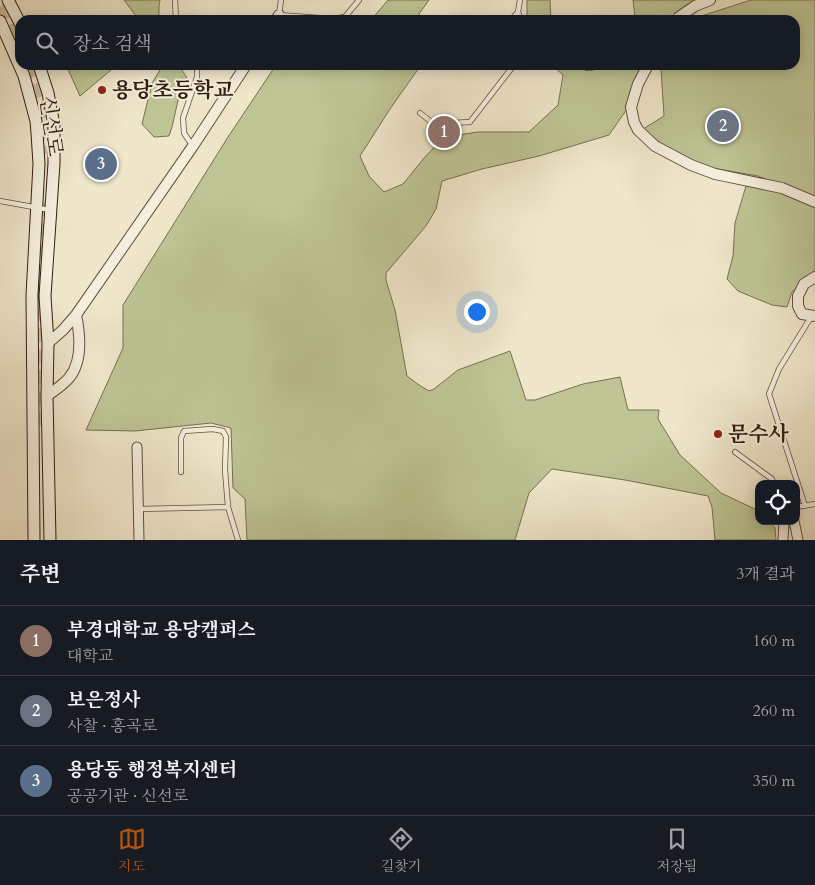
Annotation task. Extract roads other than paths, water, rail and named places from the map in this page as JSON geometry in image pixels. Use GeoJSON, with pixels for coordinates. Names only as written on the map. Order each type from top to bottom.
{"type":"FeatureCollection","features":[{"type":"Feature","properties":{"kind":"main road"},"geometry":{"type":"LineString","coordinates":[[8,0],[16,15]]}},
{"type":"Feature","properties":{"kind":"main road","name":"신선로"},"geometry":{"type":"LineString","coordinates":[[0,21],[15,55]]}},
{"type":"Feature","properties":{"kind":"main road","name":"신선로"},"geometry":{"type":"LineString","coordinates":[[21,70],[36,121],[39,164],[32,295],[34,540]]}},
{"type":"Feature","properties":{"kind":"main road","name":"신선로"},"geometry":{"type":"LineString","coordinates":[[41,70],[54,125],[54,163],[45,296],[48,343],[47,396],[50,540]]}},
{"type":"Feature","properties":{"kind":"street"},"geometry":{"type":"LineString","coordinates":[[682,15],[695,6],[710,0]]}},
{"type":"Feature","properties":{"kind":"street"},"geometry":{"type":"LineString","coordinates":[[48,343],[76,315],[193,146],[243,70]]}},
{"type":"Feature","properties":{"kind":"street"},"geometry":{"type":"LineString","coordinates":[[645,70],[638,84],[631,107],[638,130],[655,146],[691,165],[715,174],[782,188],[815,202]]}},
{"type":"Feature","properties":{"kind":"street"},"geometry":{"type":"LineString","coordinates":[[813,316],[802,314],[798,306],[798,296],[804,284],[815,277]]}},
{"type":"Feature","properties":{"kind":"street"},"geometry":{"type":"LineString","coordinates":[[47,396],[68,379],[73,372],[78,358],[79,344],[79,328],[76,315]]}},
{"type":"Feature","properties":{"kind":"street"},"geometry":{"type":"LineString","coordinates":[[136,447],[138,540]]}},
{"type":"Feature","properties":{"kind":"street"},"geometry":{"type":"LineString","coordinates":[[783,540],[784,525]]}},
{"type":"Feature","properties":{"kind":"street"},"geometry":{"type":"LineString","coordinates":[[795,525],[798,540]]}},
{"type":"Feature","properties":{"kind":"lane"},"geometry":{"type":"LineString","coordinates":[[175,0],[176,15]]}},
{"type":"Feature","properties":{"kind":"lane"},"geometry":{"type":"LineString","coordinates":[[277,15],[281,0]]}},
{"type":"Feature","properties":{"kind":"lane"},"geometry":{"type":"LineString","coordinates":[[347,15],[359,0]]}},
{"type":"Feature","properties":{"kind":"lane"},"geometry":{"type":"LineString","coordinates":[[519,15],[520,0]]}},
{"type":"Feature","properties":{"kind":"lane"},"geometry":{"type":"LineString","coordinates":[[193,146],[184,133],[183,118],[197,77],[197,70]]}},
{"type":"Feature","properties":{"kind":"lane"},"geometry":{"type":"LineString","coordinates":[[420,113],[434,124],[470,122],[510,70]]}},
{"type":"Feature","properties":{"kind":"lane"},"geometry":{"type":"LineString","coordinates":[[0,201],[51,210]]}},
{"type":"Feature","properties":{"kind":"lane"},"geometry":{"type":"LineString","coordinates":[[805,506],[769,394],[778,369],[813,316]]}},
{"type":"Feature","properties":{"kind":"lane"},"geometry":{"type":"LineString","coordinates":[[181,472],[181,438],[184,431],[213,429],[223,431],[226,437],[225,470],[228,507],[238,540]]}},
{"type":"Feature","properties":{"kind":"lane"},"geometry":{"type":"LineString","coordinates":[[735,452],[772,480]]}},
{"type":"Feature","properties":{"kind":"lane"},"geometry":{"type":"LineString","coordinates":[[800,507],[815,504]]}},
{"type":"Feature","properties":{"kind":"lane"},"geometry":{"type":"LineString","coordinates":[[137,509],[228,507]]}},
{"type":"Feature","properties":{"kind":"tunnel"},"geometry":{"type":"LineString","coordinates":[[0,6],[15,41]]}},
{"type":"Feature","properties":{"kind":"tunnel"},"geometry":{"type":"LineString","coordinates":[[27,70],[40,106],[43,129],[43,154]]}},
{"type":"Feature","properties":{"kind":"tunnel"},"geometry":{"type":"LineString","coordinates":[[38,426],[42,198]]}},
{"type":"Feature","properties":{"kind":"place","name":"용당초등학교"},"geometry":{"type":"Point","coordinates":[102,90]}},
{"type":"Feature","properties":{"kind":"place","name":"보은정사"},"geometry":{"type":"Point","coordinates":[723,126]}},
{"type":"Feature","properties":{"kind":"place","name":"부경대학교 용당캠퍼스"},"geometry":{"type":"Point","coordinates":[444,132]}},
{"type":"Feature","properties":{"kind":"place","name":"용당동 행정복지센터"},"geometry":{"type":"Point","coordinates":[101,164]}},
{"type":"Feature","properties":{"kind":"place","name":"문수사"},"geometry":{"type":"Point","coordinates":[718,434]}}]}
